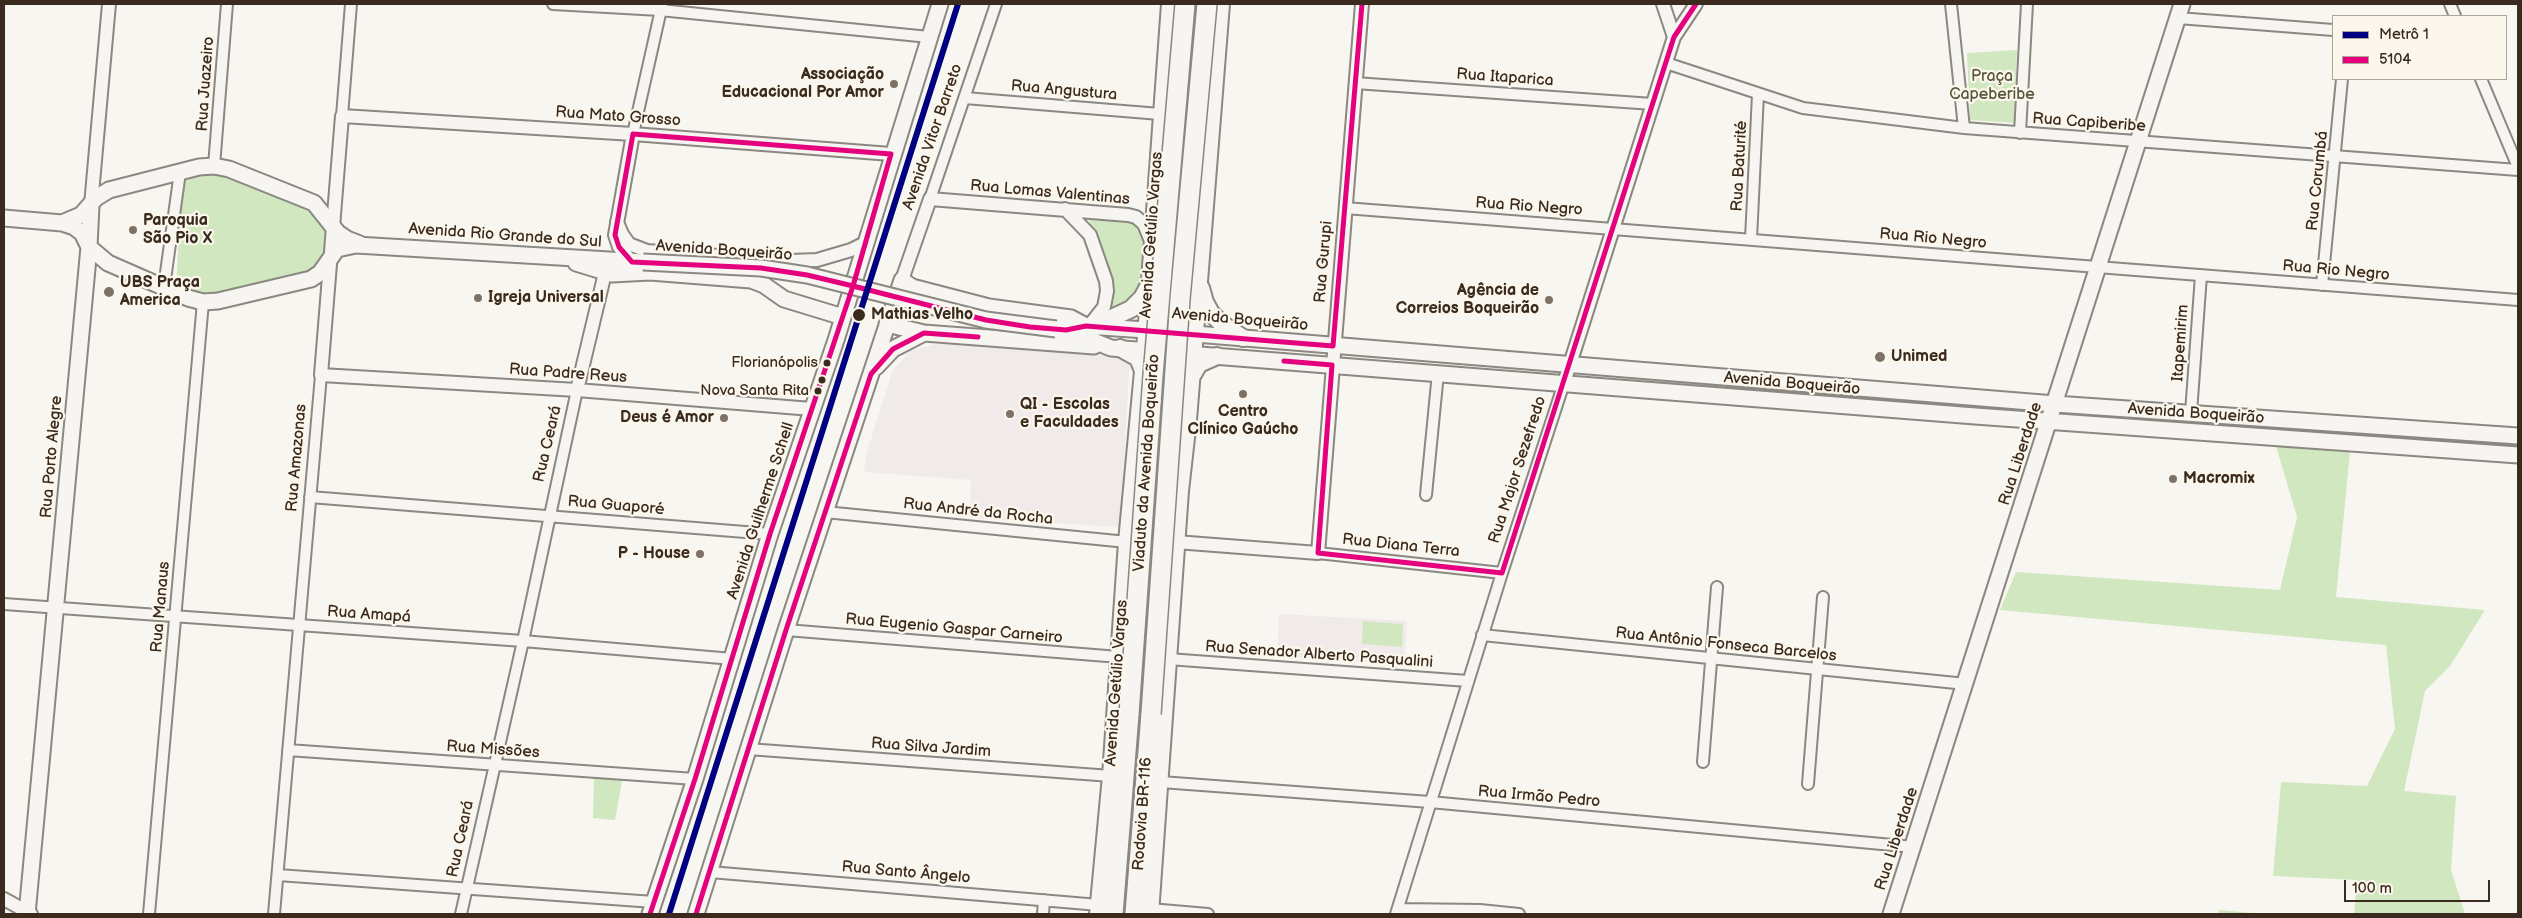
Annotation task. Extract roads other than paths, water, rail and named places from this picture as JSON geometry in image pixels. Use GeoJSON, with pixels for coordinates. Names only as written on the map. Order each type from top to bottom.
{"type":"FeatureCollection","features":[{"type":"Feature","properties":{"kind":"highway","name":"Viaduto da Avenida Boqueirão"},"geometry":{"type":"LineString","coordinates":[[1129,714],[1153,374],[1185,4]]}},
{"type":"Feature","properties":{"kind":"highway","name":"Viaduto da Avenida Boqueirão"},"geometry":{"type":"LineString","coordinates":[[1151,714],[1180,299],[1208,4]]}},
{"type":"Feature","properties":{"kind":"highway","name":"Rodovia BR-116"},"geometry":{"type":"LineString","coordinates":[[1103,911],[1129,714]]}},
{"type":"Feature","properties":{"kind":"highway","name":"Rodovia BR-116"},"geometry":{"type":"LineString","coordinates":[[1145,913],[1151,714]]}},
{"type":"Feature","properties":{"kind":"main road","name":"Avenida Guilherme Schell"},"geometry":{"type":"LineString","coordinates":[[652,908],[695,779],[770,534],[867,242],[891,154],[940,4]]}},
{"type":"Feature","properties":{"kind":"main road","name":"Avenida Getúlio Vargas"},"geometry":{"type":"LineString","coordinates":[[1103,911],[1127,542],[1145,350],[1160,114],[1170,4]]}},
{"type":"Feature","properties":{"kind":"main road"},"geometry":{"type":"LineString","coordinates":[[1145,913],[1161,782],[1176,542],[1194,354],[1194,334],[1222,4]]}},
{"type":"Feature","properties":{"kind":"main road","name":"Rua Liberdade"},"geometry":{"type":"LineString","coordinates":[[1891,914],[2180,11]]}},
{"type":"Feature","properties":{"kind":"main road","name":"Avenida Rio Grande do Sul"},"geometry":{"type":"LineString","coordinates":[[62,223],[79,217],[99,196],[109,190],[180,172],[214,166],[229,169],[314,203],[334,229],[347,239],[364,245]]}},
{"type":"Feature","properties":{"kind":"main road","name":"Rua Porto Alegre"},"geometry":{"type":"LineString","coordinates":[[27,914],[90,247],[91,205]]}},
{"type":"Feature","properties":{"kind":"main road"},"geometry":{"type":"LineString","coordinates":[[4,218],[62,223],[80,230],[90,247],[112,265],[202,302],[218,301],[311,279],[320,273],[332,254]]}},
{"type":"Feature","properties":{"kind":"main road","name":"Avenida Rio Grande do Sul"},"geometry":{"type":"LineString","coordinates":[[332,254],[346,246],[364,245],[637,262]]}},
{"type":"Feature","properties":{"kind":"main road"},"geometry":{"type":"LineString","coordinates":[[546,255],[605,273],[656,272],[751,280],[764,285],[784,299],[843,317]]}},
{"type":"Feature","properties":{"kind":"main road","name":"Avenida Boqueirão"},"geometry":{"type":"LineString","coordinates":[[637,262],[762,268],[807,275],[986,320],[1061,329],[1115,348],[2518,455]]}},
{"type":"Feature","properties":{"kind":"main road"},"geometry":{"type":"LineString","coordinates":[[1151,266],[1161,282],[1169,286],[1184,284],[1200,270]]}},
{"type":"Feature","properties":{"kind":"main road"},"geometry":{"type":"LineString","coordinates":[[1200,270],[1203,296],[1208,308],[1222,324],[1243,338]]}},
{"type":"Feature","properties":{"kind":"main road"},"geometry":{"type":"LineString","coordinates":[[696,914],[786,630],[887,324],[905,285],[980,306],[1071,318],[1089,326],[1130,309],[1142,298],[1149,285]]}},
{"type":"Feature","properties":{"kind":"main road"},"geometry":{"type":"LineString","coordinates":[[887,324],[924,333],[1115,348],[1138,358],[1143,373]]}},
{"type":"Feature","properties":{"kind":"main road","name":"Avenida Boqueirão"},"geometry":{"type":"LineString","coordinates":[[1061,329],[1089,326],[1146,330],[2055,404],[2518,436]]}},
{"type":"Feature","properties":{"kind":"main road"},"geometry":{"type":"LineString","coordinates":[[871,374],[893,349],[924,333]]}},
{"type":"Feature","properties":{"kind":"main road"},"geometry":{"type":"LineString","coordinates":[[1192,376],[1200,364],[1217,356]]}},
{"type":"Feature","properties":{"kind":"main road"},"geometry":{"type":"LineString","coordinates":[[1139,416],[1156,401],[1169,399],[1180,405],[1188,420]]}},
{"type":"Feature","properties":{"kind":"street","name":"Rua Porto Alegre"},"geometry":{"type":"LineString","coordinates":[[91,205],[109,4]]}},
{"type":"Feature","properties":{"kind":"street","name":"Rua Juazeiro"},"geometry":{"type":"LineString","coordinates":[[214,166],[227,4]]}},
{"type":"Feature","properties":{"kind":"street","name":"Rua Amazonas"},"geometry":{"type":"LineString","coordinates":[[274,914],[332,254],[351,4]]}},
{"type":"Feature","properties":{"kind":"street"},"geometry":{"type":"LineString","coordinates":[[553,4],[661,7],[929,37]]}},
{"type":"Feature","properties":{"kind":"street","name":"Avenida Vitor Barreto"},"geometry":{"type":"LineString","coordinates":[[905,285],[930,199],[996,4]]}},
{"type":"Feature","properties":{"kind":"street"},"geometry":{"type":"LineString","coordinates":[[1163,4],[1170,4]]}},
{"type":"Feature","properties":{"kind":"street","name":"Rua Gurupi"},"geometry":{"type":"LineString","coordinates":[[1318,553],[1333,346],[1362,4]]}},
{"type":"Feature","properties":{"kind":"street"},"geometry":{"type":"LineString","coordinates":[[1663,4],[1674,37]]}},
{"type":"Feature","properties":{"kind":"street","name":"Rua Major Sezefredo"},"geometry":{"type":"LineString","coordinates":[[1397,911],[1482,635],[1615,228],[1674,37],[1696,4]]}},
{"type":"Feature","properties":{"kind":"street"},"geometry":{"type":"LineString","coordinates":[[1951,4],[1964,128]]}},
{"type":"Feature","properties":{"kind":"street"},"geometry":{"type":"LineString","coordinates":[[2020,133],[2027,4]]}},
{"type":"Feature","properties":{"kind":"street"},"geometry":{"type":"LineString","coordinates":[[637,262],[617,244],[615,236],[633,134],[661,7]]}},
{"type":"Feature","properties":{"kind":"street"},"geometry":{"type":"LineString","coordinates":[[2180,11],[2332,30]]}},
{"type":"Feature","properties":{"kind":"street","name":"Rua Capiberibe"},"geometry":{"type":"LineString","coordinates":[[1666,63],[1803,108],[2020,133],[2518,169]]}},
{"type":"Feature","properties":{"kind":"street","name":"Rua Corumbá"},"geometry":{"type":"LineString","coordinates":[[2322,285],[2336,157],[2342,80]]}},
{"type":"Feature","properties":{"kind":"street"},"geometry":{"type":"LineString","coordinates":[[2481,80],[2518,169]]}},
{"type":"Feature","properties":{"kind":"street","name":"Rua Itaparica"},"geometry":{"type":"LineString","coordinates":[[1355,83],[1653,104]]}},
{"type":"Feature","properties":{"kind":"street","name":"Rua Baturité"},"geometry":{"type":"LineString","coordinates":[[1751,239],[1758,94]]}},
{"type":"Feature","properties":{"kind":"street","name":"Rua Angustura"},"geometry":{"type":"LineString","coordinates":[[965,98],[1160,114]]}},
{"type":"Feature","properties":{"kind":"street","name":"Rua Mato Grosso"},"geometry":{"type":"LineString","coordinates":[[342,116],[633,134],[891,154]]}},
{"type":"Feature","properties":{"kind":"street"},"geometry":{"type":"LineString","coordinates":[[164,287],[180,172]]}},
{"type":"Feature","properties":{"kind":"street","name":"Rua Lomas Valentinas"},"geometry":{"type":"LineString","coordinates":[[930,199],[1065,209],[1136,217],[1147,228],[1152,243]]}},
{"type":"Feature","properties":{"kind":"street","name":"Rua Rio Negro"},"geometry":{"type":"LineString","coordinates":[[1345,208],[2518,300]]}},
{"type":"Feature","properties":{"kind":"street"},"geometry":{"type":"LineString","coordinates":[[1065,209],[1090,235],[1106,281],[1107,291],[1104,307],[1089,326]]}},
{"type":"Feature","properties":{"kind":"street"},"geometry":{"type":"LineString","coordinates":[[617,222],[622,234],[630,244],[647,251],[790,261],[817,260],[851,250],[867,242]]}},
{"type":"Feature","properties":{"kind":"street"},"geometry":{"type":"LineString","coordinates":[[605,273],[613,265],[637,262]]}},
{"type":"Feature","properties":{"kind":"street","name":"Rua Ceará"},"geometry":{"type":"LineString","coordinates":[[461,914],[524,641],[576,390],[605,273]]}},
{"type":"Feature","properties":{"kind":"street","name":"Itapemirim"},"geometry":{"type":"LineString","coordinates":[[2191,413],[2201,274]]}},
{"type":"Feature","properties":{"kind":"street","name":"Rua Manaus"},"geometry":{"type":"LineString","coordinates":[[149,914],[202,302]]}},
{"type":"Feature","properties":{"kind":"street"},"geometry":{"type":"LineString","coordinates":[[1426,495],[1438,373]]}},
{"type":"Feature","properties":{"kind":"street","name":"Rua Padre Reus"},"geometry":{"type":"LineString","coordinates":[[321,376],[576,390],[812,409]]}},
{"type":"Feature","properties":{"kind":"street","name":"Rua Guaporé"},"geometry":{"type":"LineString","coordinates":[[310,497],[770,534]]}},
{"type":"Feature","properties":{"kind":"street","name":"Rua André da Rocha"},"geometry":{"type":"LineString","coordinates":[[825,512],[1127,542]]}},
{"type":"Feature","properties":{"kind":"street","name":"Rua Diana Terra"},"geometry":{"type":"LineString","coordinates":[[1176,542],[1318,553],[1502,573]]}},
{"type":"Feature","properties":{"kind":"street"},"geometry":{"type":"LineString","coordinates":[[1703,762],[1717,587]]}},
{"type":"Feature","properties":{"kind":"street"},"geometry":{"type":"LineString","coordinates":[[1808,784],[1823,597]]}},
{"type":"Feature","properties":{"kind":"street","name":"Rua Amapá"},"geometry":{"type":"LineString","coordinates":[[4,604],[524,641],[732,659]]}},
{"type":"Feature","properties":{"kind":"street","name":"Rua Eugenio Gaspar Carneiro"},"geometry":{"type":"LineString","coordinates":[[786,630],[1120,657]]}},
{"type":"Feature","properties":{"kind":"street","name":"Rua Antônio Fonseca Barcelos"},"geometry":{"type":"LineString","coordinates":[[1482,635],[1966,684]]}},
{"type":"Feature","properties":{"kind":"street","name":"Rua Senador Alberto Pasqualini"},"geometry":{"type":"LineString","coordinates":[[1168,659],[1468,681]]}},
{"type":"Feature","properties":{"kind":"street","name":"Rua Silva Jardim"},"geometry":{"type":"LineString","coordinates":[[748,749],[1111,776]]}},
{"type":"Feature","properties":{"kind":"street","name":"Rua Missões"},"geometry":{"type":"LineString","coordinates":[[288,750],[695,779]]}},
{"type":"Feature","properties":{"kind":"street","name":"Rua Irmão Pedro"},"geometry":{"type":"LineString","coordinates":[[1161,782],[1430,802],[1914,847]]}},
{"type":"Feature","properties":{"kind":"street","name":"Rua Santo Ângelo"},"geometry":{"type":"LineString","coordinates":[[710,872],[1044,900],[1103,911]]}},
{"type":"Feature","properties":{"kind":"street"},"geometry":{"type":"LineString","coordinates":[[278,876],[467,888],[652,908]]}},
{"type":"Feature","properties":{"kind":"street"},"geometry":{"type":"LineString","coordinates":[[4,899],[27,914]]}},
{"type":"Feature","properties":{"kind":"street"},"geometry":{"type":"LineString","coordinates":[[1043,914],[1044,900]]}},
{"type":"Feature","properties":{"kind":"street"},"geometry":{"type":"LineString","coordinates":[[1397,911],[1480,910],[1519,914]]}},
{"type":"Feature","properties":{"kind":"street"},"geometry":{"type":"LineString","coordinates":[[1145,913],[1208,914]]}},
{"type":"Feature","properties":{"kind":"metro line","name":"1"},"geometry":{"type":"LineString","coordinates":[[669,914],[958,4]]}},
{"type":"Feature","properties":{"kind":"place","name":"Associação Educacional Por Amor"},"geometry":{"type":"Point","coordinates":[894,84]}},
{"type":"Feature","properties":{"kind":"place","name":"Paroquia São Pio X"},"geometry":{"type":"Point","coordinates":[133,230]}},
{"type":"Feature","properties":{"kind":"place","name":"UBS Praça America"},"geometry":{"type":"Point","coordinates":[109,292]}},
{"type":"Feature","properties":{"kind":"place","name":"Igreja Universal"},"geometry":{"type":"Point","coordinates":[478,298]}},
{"type":"Feature","properties":{"kind":"place","name":"Agência de Correios Boqueirão"},"geometry":{"type":"Point","coordinates":[1549,300]}},
{"type":"Feature","properties":{"kind":"place","name":"Mathias Velho"},"geometry":{"type":"Point","coordinates":[859,315]}},
{"type":"Feature","properties":{"kind":"place","name":"Unimed"},"geometry":{"type":"Point","coordinates":[1880,357]}},
{"type":"Feature","properties":{"kind":"place","name":"Florianópolis"},"geometry":{"type":"Point","coordinates":[827,363]}},
{"type":"Feature","properties":{"kind":"place","name":"Nova Santa Rita"},"geometry":{"type":"Point","coordinates":[818,391]}},
{"type":"Feature","properties":{"kind":"place","name":"Centro Clínico Gaúcho"},"geometry":{"type":"Point","coordinates":[1243,394]}},
{"type":"Feature","properties":{"kind":"place","name":"QI - Escolas e Faculdades"},"geometry":{"type":"Point","coordinates":[1010,414]}},
{"type":"Feature","properties":{"kind":"place","name":"Deus é Amor"},"geometry":{"type":"Point","coordinates":[724,418]}},
{"type":"Feature","properties":{"kind":"place","name":"Macromix"},"geometry":{"type":"Point","coordinates":[2173,479]}},
{"type":"Feature","properties":{"kind":"place","name":"P - House"},"geometry":{"type":"Point","coordinates":[700,554]}},
{"type":"Feature","properties":{"kind":"park label","name":"Praça Capeberibe"},"geometry":{"type":"Point","coordinates":[1992,86]}}]}
